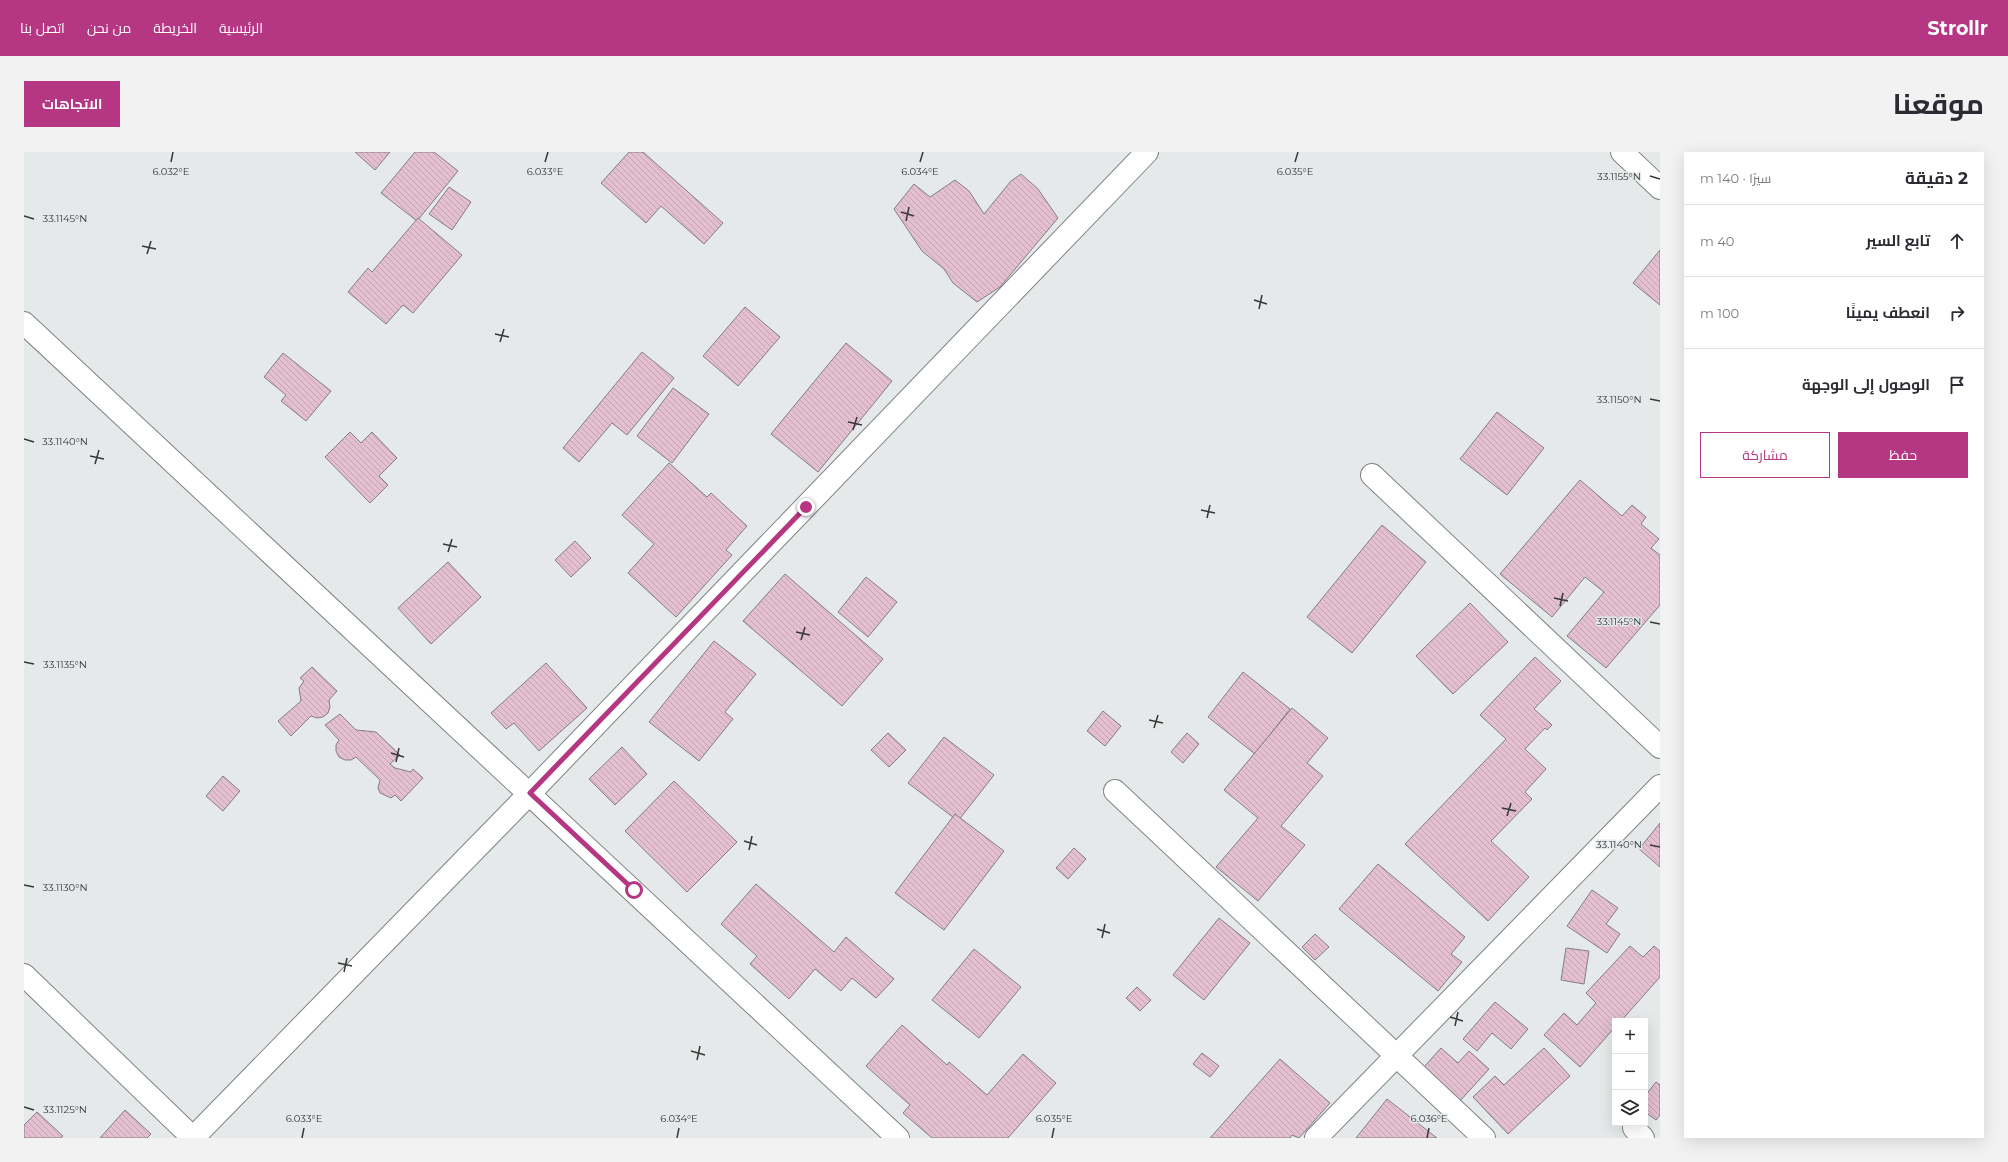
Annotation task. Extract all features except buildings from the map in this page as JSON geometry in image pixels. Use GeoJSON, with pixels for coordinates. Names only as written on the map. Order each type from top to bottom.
{"type":"FeatureCollection","features":[{"type":"Feature","properties":{"kind":"street"},"geometry":{"type":"LineString","coordinates":[[24,975],[193,1138],[530,793],[1147,152]]}},
{"type":"Feature","properties":{"kind":"street"},"geometry":{"type":"LineString","coordinates":[[1622,152],[1660,188]]}},
{"type":"Feature","properties":{"kind":"street"},"geometry":{"type":"LineString","coordinates":[[24,323],[530,793],[898,1138]]}},
{"type":"Feature","properties":{"kind":"street"},"geometry":{"type":"LineString","coordinates":[[1372,474],[1660,747]]}},
{"type":"Feature","properties":{"kind":"street"},"geometry":{"type":"LineString","coordinates":[[1316,1138],[1660,786]]}},
{"type":"Feature","properties":{"kind":"street"},"geometry":{"type":"LineString","coordinates":[[1115,791],[1484,1138]]}},
{"type":"Feature","properties":{"kind":"route"},"geometry":{"type":"LineString","coordinates":[[634,890],[530,793],[806,507]]}}]}
